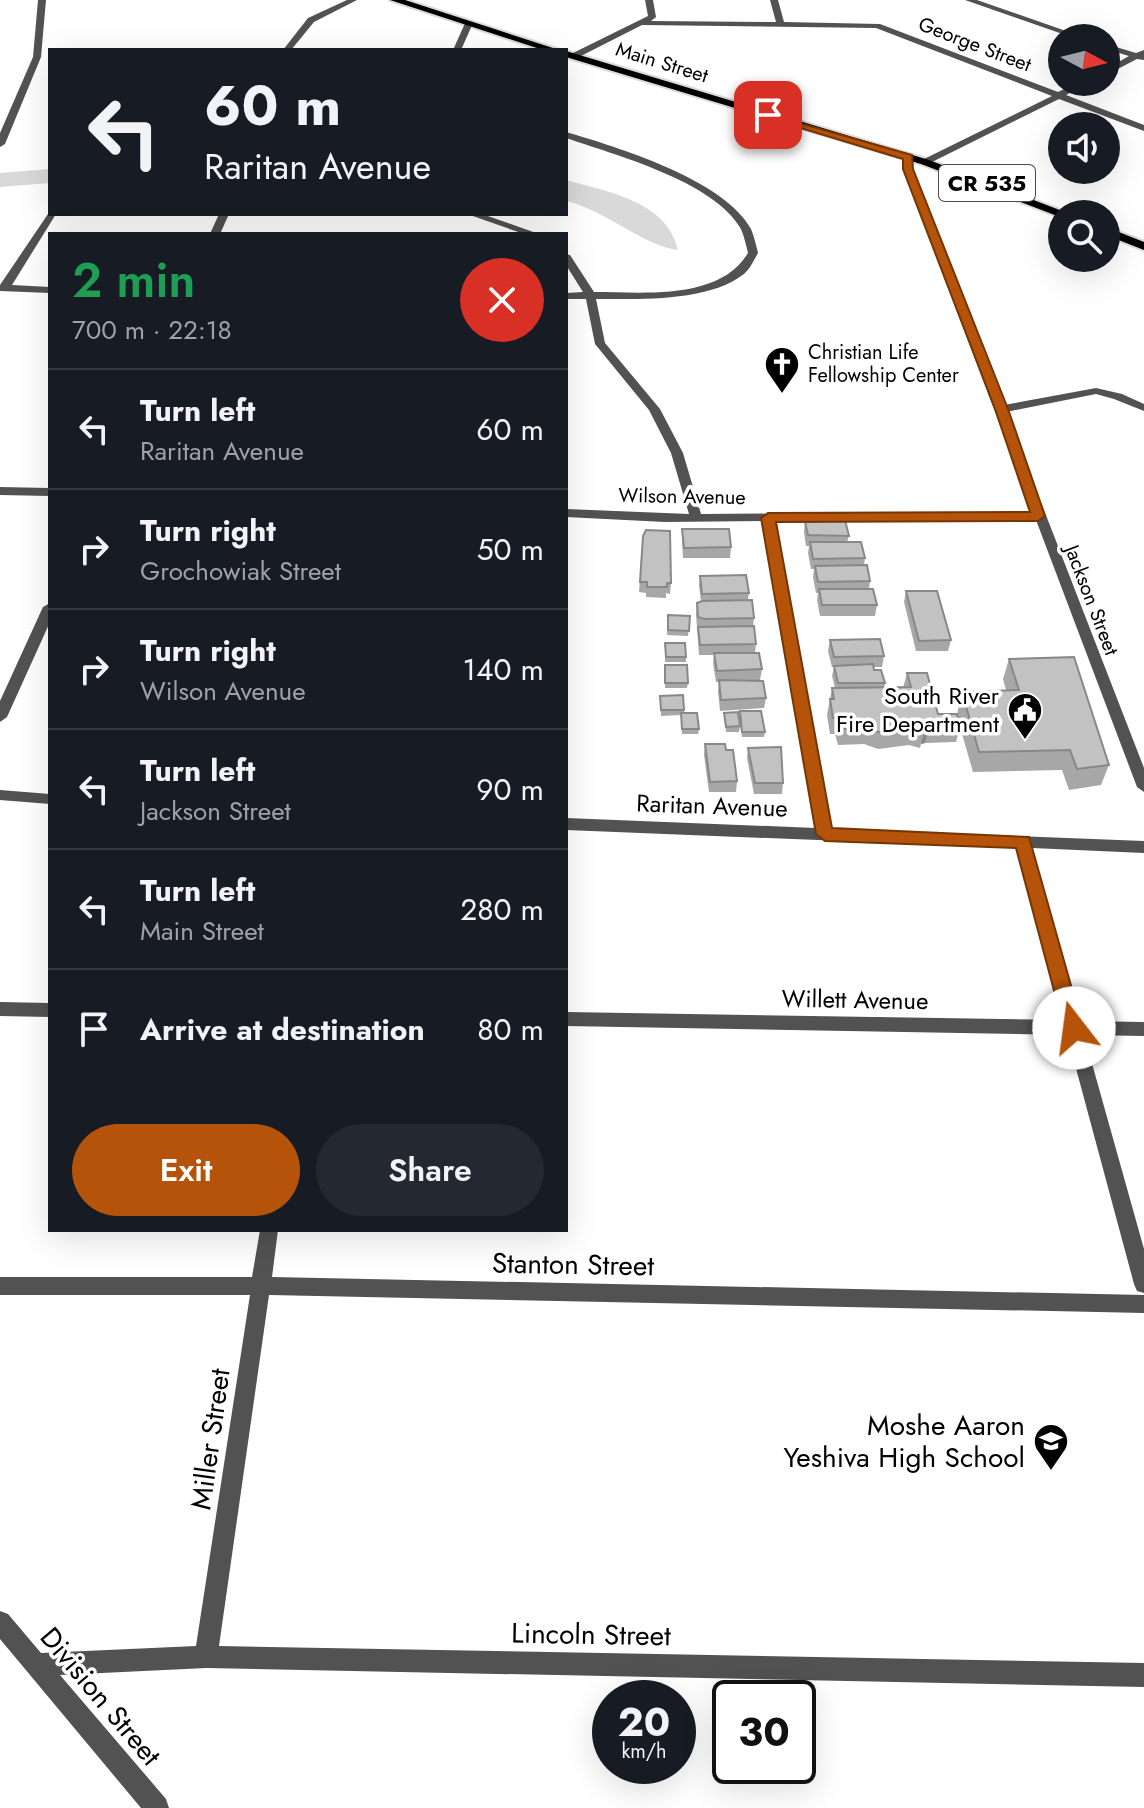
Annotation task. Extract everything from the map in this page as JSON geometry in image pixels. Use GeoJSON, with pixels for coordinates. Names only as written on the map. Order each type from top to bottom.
{"type":"FeatureCollection","features":[{"type":"Feature","properties":{"kind":"main road"},"geometry":{"type":"LineString","coordinates":[[395,0],[548,48]]}},
{"type":"Feature","properties":{"kind":"main road","name":"Main Street"},"geometry":{"type":"LineString","coordinates":[[570,55],[925,162],[1048,208]]}},
{"type":"Feature","properties":{"kind":"main road"},"geometry":{"type":"LineString","coordinates":[[1120,235],[1141,242]]}},
{"type":"Feature","properties":{"kind":"street"},"geometry":{"type":"LineString","coordinates":[[0,144],[42,57],[42,0]]}},
{"type":"Feature","properties":{"kind":"street"},"geometry":{"type":"LineString","coordinates":[[289,48],[311,20],[353,0]]}},
{"type":"Feature","properties":{"kind":"street"},"geometry":{"type":"LineString","coordinates":[[570,55],[644,23],[652,17],[649,0]]}},
{"type":"Feature","properties":{"kind":"street"},"geometry":{"type":"LineString","coordinates":[[774,0],[780,23]]}},
{"type":"Feature","properties":{"kind":"street"},"geometry":{"type":"LineString","coordinates":[[969,0],[1048,27]]}},
{"type":"Feature","properties":{"kind":"street"},"geometry":{"type":"LineString","coordinates":[[458,48],[469,23]]}},
{"type":"Feature","properties":{"kind":"street","name":"George Street"},"geometry":{"type":"LineString","coordinates":[[644,23],[877,26],[1048,91]]}},
{"type":"Feature","properties":{"kind":"street"},"geometry":{"type":"LineString","coordinates":[[1120,50],[1141,56]]}},
{"type":"Feature","properties":{"kind":"street"},"geometry":{"type":"LineString","coordinates":[[1120,66],[1141,56]]}},
{"type":"Feature","properties":{"kind":"street"},"geometry":{"type":"LineString","coordinates":[[925,162],[1060,96]]}},
{"type":"Feature","properties":{"kind":"street","name":"George Street"},"geometry":{"type":"LineString","coordinates":[[1060,96],[1144,128]]}},
{"type":"Feature","properties":{"kind":"street"},"geometry":{"type":"LineString","coordinates":[[568,136],[713,193],[742,219],[752,243],[751,262],[742,274],[717,286],[568,296]]}},
{"type":"Feature","properties":{"kind":"street","name":"Jackson Street"},"geometry":{"type":"LineString","coordinates":[[908,157],[908,169],[1144,787]]}},
{"type":"Feature","properties":{"kind":"street"},"geometry":{"type":"LineString","coordinates":[[3,288],[50,216]]}},
{"type":"Feature","properties":{"kind":"street"},"geometry":{"type":"LineString","coordinates":[[478,216],[528,232]]}},
{"type":"Feature","properties":{"kind":"street"},"geometry":{"type":"LineString","coordinates":[[568,260],[590,295],[600,344],[654,409],[677,453],[696,518]]}},
{"type":"Feature","properties":{"kind":"street"},"geometry":{"type":"LineString","coordinates":[[3,288],[48,290]]}},
{"type":"Feature","properties":{"kind":"street"},"geometry":{"type":"LineString","coordinates":[[1002,409],[1096,391],[1118,396],[1144,408]]}},
{"type":"Feature","properties":{"kind":"street"},"geometry":{"type":"LineString","coordinates":[[0,491],[48,492]]}},
{"type":"Feature","properties":{"kind":"street","name":"Wilson Avenue"},"geometry":{"type":"LineString","coordinates":[[568,513],[696,518],[1038,516]]}},
{"type":"Feature","properties":{"kind":"street"},"geometry":{"type":"LineString","coordinates":[[768,518],[825,834]]}},
{"type":"Feature","properties":{"kind":"street"},"geometry":{"type":"LineString","coordinates":[[0,717],[48,611]]}},
{"type":"Feature","properties":{"kind":"street"},"geometry":{"type":"LineString","coordinates":[[0,795],[48,799]]}},
{"type":"Feature","properties":{"kind":"street","name":"Raritan Avenue"},"geometry":{"type":"LineString","coordinates":[[568,824],[1144,847]]}},
{"type":"Feature","properties":{"kind":"street"},"geometry":{"type":"LineString","coordinates":[[1023,842],[1144,1284]]}},
{"type":"Feature","properties":{"kind":"street"},"geometry":{"type":"LineString","coordinates":[[0,1009],[48,1010]]}},
{"type":"Feature","properties":{"kind":"street","name":"Willett Avenue"},"geometry":{"type":"LineString","coordinates":[[568,1019],[1144,1029]]}},
{"type":"Feature","properties":{"kind":"street","name":"Miller Street"},"geometry":{"type":"LineString","coordinates":[[206,1657],[269,1232]]}},
{"type":"Feature","properties":{"kind":"street","name":"Stanton Street"},"geometry":{"type":"LineString","coordinates":[[0,1286],[261,1286],[1144,1304]]}},
{"type":"Feature","properties":{"kind":"street","name":"Division Street"},"geometry":{"type":"LineString","coordinates":[[0,1622],[157,1808]]}},
{"type":"Feature","properties":{"kind":"street","name":"Lincoln Street"},"geometry":{"type":"LineString","coordinates":[[36,1665],[206,1657],[1144,1675]]}},
{"type":"Feature","properties":{"kind":"shaded area"},"geometry":{"type":"Polygon","coordinates":[[[48,169],[48,183],[0,187],[0,173],[48,169]]]}},
{"type":"Feature","properties":{"kind":"shaded area"},"geometry":{"type":"Polygon","coordinates":[[[568,181],[617,195],[649,209],[672,233],[678,250],[652,242],[568,202],[568,181]]]}},
{"type":"Feature","properties":{"kind":"building"},"geometry":{"type":"Polygon","coordinates":[[[845,520],[849,536],[808,535],[805,522],[845,520]]]}},
{"type":"Feature","properties":{"kind":"building"},"geometry":{"type":"Polygon","coordinates":[[[682,529],[729,529],[731,547],[684,548],[682,529]]]}},
{"type":"Feature","properties":{"kind":"building"},"geometry":{"type":"Polygon","coordinates":[[[646,530],[670,531],[671,583],[667,583],[667,587],[647,587],[647,582],[640,582],[646,530]]]}},
{"type":"Feature","properties":{"kind":"building"},"geometry":{"type":"Polygon","coordinates":[[[810,542],[861,542],[865,558],[813,559],[810,542]]]}},
{"type":"Feature","properties":{"kind":"building"},"geometry":{"type":"Polygon","coordinates":[[[867,565],[870,581],[818,582],[815,566],[867,565]]]}},
{"type":"Feature","properties":{"kind":"building"},"geometry":{"type":"Polygon","coordinates":[[[746,575],[749,593],[702,594],[700,576],[746,575]]]}},
{"type":"Feature","properties":{"kind":"building"},"geometry":{"type":"Polygon","coordinates":[[[819,589],[873,589],[877,605],[822,605],[819,589]]]}},
{"type":"Feature","properties":{"kind":"building"},"geometry":{"type":"Polygon","coordinates":[[[906,591],[937,591],[951,640],[919,641],[906,591]]]}},
{"type":"Feature","properties":{"kind":"building"},"geometry":{"type":"Polygon","coordinates":[[[752,600],[754,618],[698,617],[697,603],[702,601],[752,600]]]}},
{"type":"Feature","properties":{"kind":"building"},"geometry":{"type":"Polygon","coordinates":[[[668,615],[690,616],[689,631],[668,630],[668,615]]]}},
{"type":"Feature","properties":{"kind":"building"},"geometry":{"type":"Polygon","coordinates":[[[754,626],[756,644],[700,645],[698,627],[754,626]]]}},
{"type":"Feature","properties":{"kind":"building"},"geometry":{"type":"Polygon","coordinates":[[[880,639],[884,656],[834,657],[830,640],[880,639]]]}},
{"type":"Feature","properties":{"kind":"building"},"geometry":{"type":"Polygon","coordinates":[[[665,643],[685,643],[686,657],[666,657],[665,643]]]}},
{"type":"Feature","properties":{"kind":"building"},"geometry":{"type":"Polygon","coordinates":[[[714,653],[759,653],[762,669],[717,671],[714,653]]]}},
{"type":"Feature","properties":{"kind":"building","name":"South River Fire Department"},"geometry":{"type":"Polygon","coordinates":[[[1074,657],[1109,765],[1077,769],[1070,750],[979,752],[962,692],[1019,690],[1009,659],[1074,657]]]}},
{"type":"Feature","properties":{"kind":"building"},"geometry":{"type":"Polygon","coordinates":[[[873,664],[874,670],[881,670],[885,683],[838,683],[834,666],[873,664]]]}},
{"type":"Feature","properties":{"kind":"building"},"geometry":{"type":"Polygon","coordinates":[[[665,665],[687,665],[688,683],[665,683],[665,665]]]}},
{"type":"Feature","properties":{"kind":"building"},"geometry":{"type":"Polygon","coordinates":[[[907,673],[927,673],[938,714],[957,714],[960,727],[882,733],[868,729],[841,729],[838,718],[833,718],[832,688],[911,687],[907,673]]]}},
{"type":"Feature","properties":{"kind":"building"},"geometry":{"type":"Polygon","coordinates":[[[719,680],[763,681],[766,698],[721,700],[719,680]]]}},
{"type":"Feature","properties":{"kind":"building"},"geometry":{"type":"Polygon","coordinates":[[[683,695],[684,710],[661,710],[660,696],[683,695]]]}},
{"type":"Feature","properties":{"kind":"building"},"geometry":{"type":"Polygon","coordinates":[[[740,711],[761,711],[765,732],[742,732],[740,711]]]}},
{"type":"Feature","properties":{"kind":"building"},"geometry":{"type":"Polygon","coordinates":[[[738,712],[740,726],[726,727],[724,713],[738,712]]]}},
{"type":"Feature","properties":{"kind":"building"},"geometry":{"type":"Polygon","coordinates":[[[681,713],[697,713],[699,729],[682,729],[681,713]]]}},
{"type":"Feature","properties":{"kind":"building"},"geometry":{"type":"Polygon","coordinates":[[[705,744],[725,744],[726,750],[733,750],[737,781],[710,782],[705,744]]]}},
{"type":"Feature","properties":{"kind":"building"},"geometry":{"type":"Polygon","coordinates":[[[781,747],[783,783],[755,783],[748,748],[781,747]]]}},
{"type":"Feature","properties":{"kind":"place","name":"Christian Life Fellowship Center"},"geometry":{"type":"Point","coordinates":[782,395]}},
{"type":"Feature","properties":{"kind":"place","name":"South River Fire Department"},"geometry":{"type":"Point","coordinates":[1025,741]}},
{"type":"Feature","properties":{"kind":"place","name":"Moshe Aaron Yeshiva High School"},"geometry":{"type":"Point","coordinates":[1051,1472]}},
{"type":"Feature","properties":{"kind":"route"},"geometry":{"type":"LineString","coordinates":[[768,115],[908,157],[908,169],[1002,409],[1038,516],[768,518],[825,834],[1023,842],[1074,1028]]}}]}
